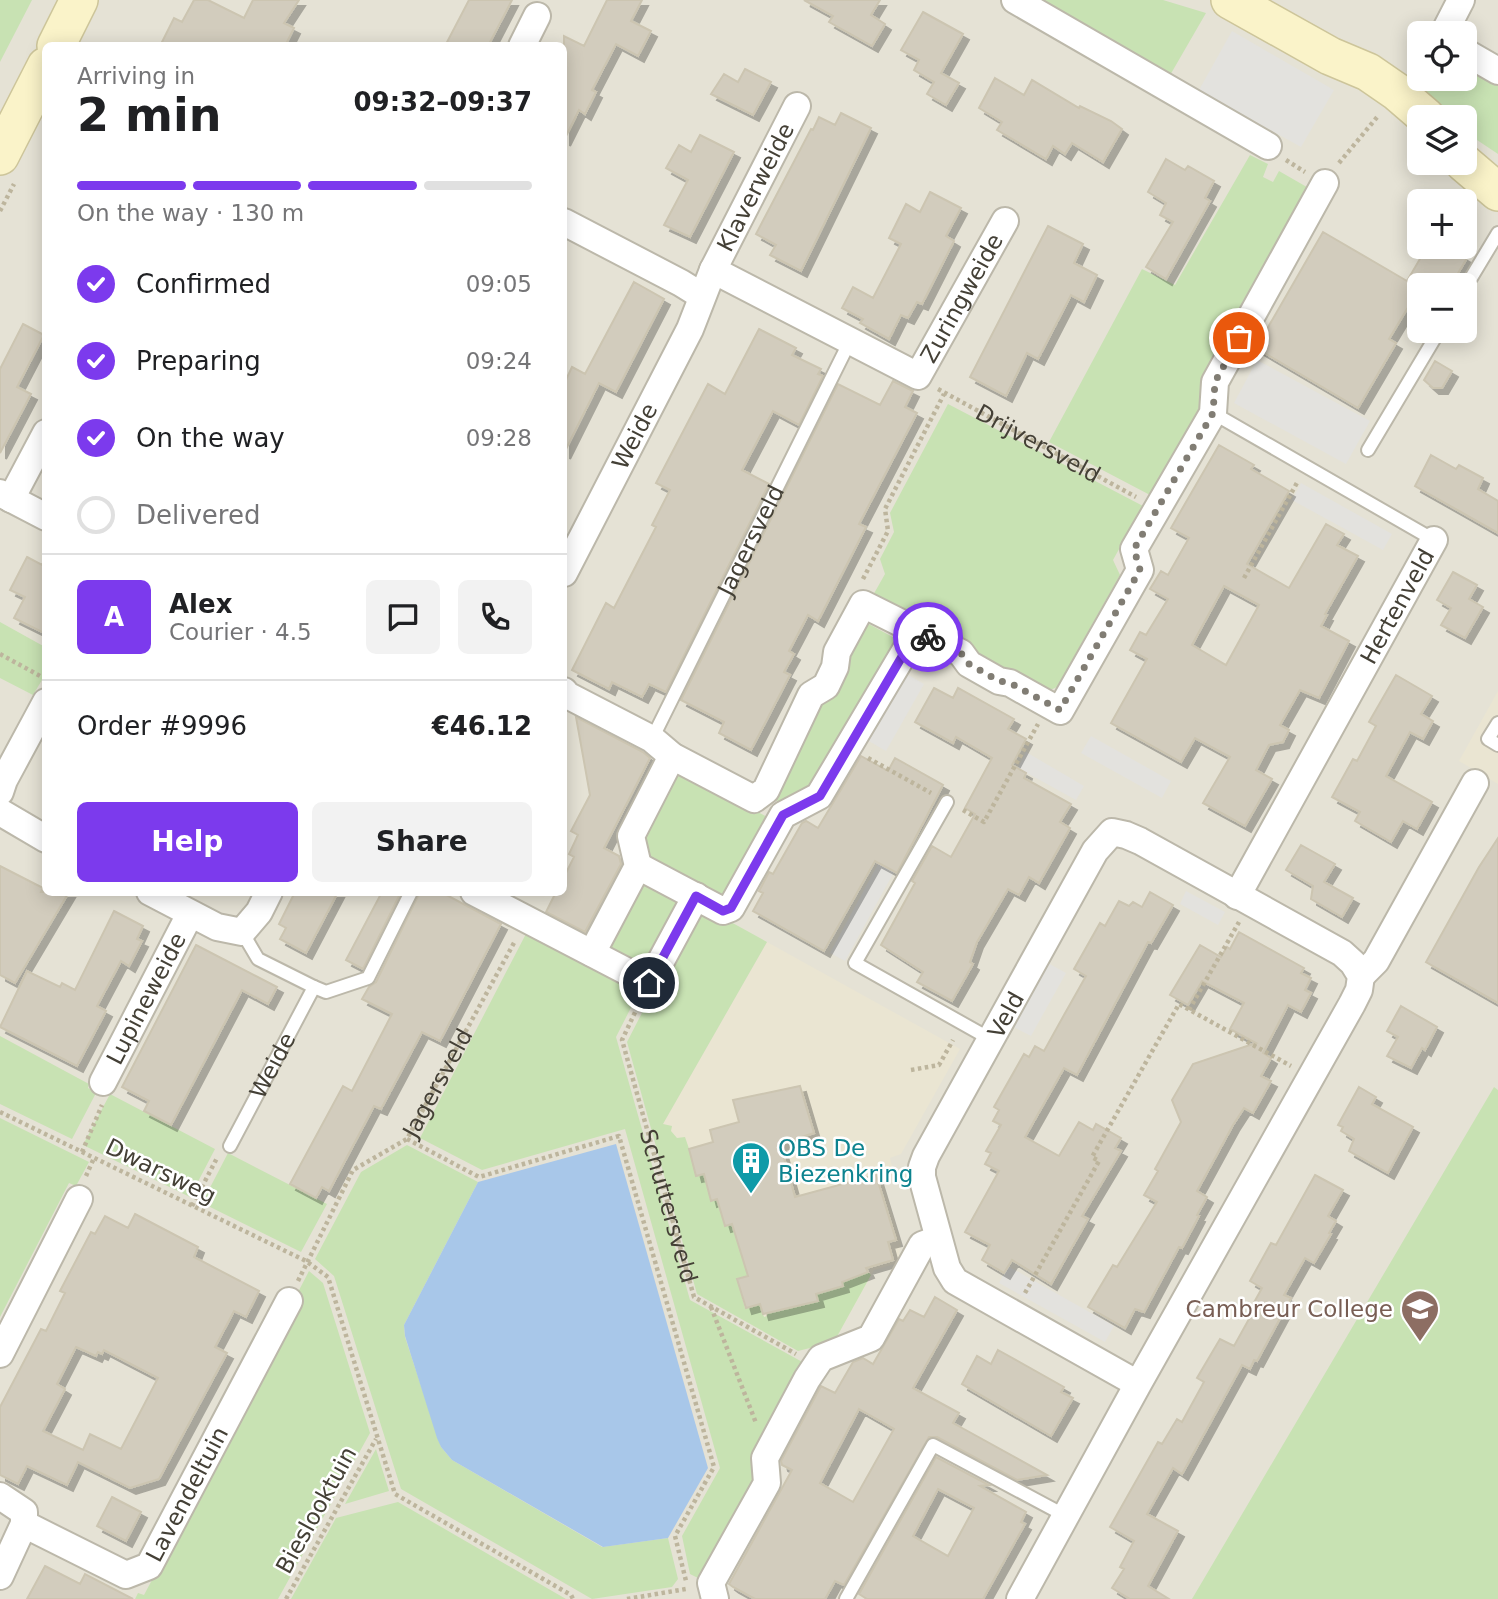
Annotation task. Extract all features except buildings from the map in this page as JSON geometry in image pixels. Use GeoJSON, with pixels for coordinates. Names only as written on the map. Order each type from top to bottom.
{"type":"FeatureCollection","features":[{"type":"Feature","properties":{"kind":"main road"},"geometry":{"type":"LineString","coordinates":[[58,42],[79,0]]}},
{"type":"Feature","properties":{"kind":"main road"},"geometry":{"type":"LineString","coordinates":[[1230,0],[1330,56],[1368,72],[1412,105]]}},
{"type":"Feature","properties":{"kind":"main road"},"geometry":{"type":"LineString","coordinates":[[1330,56],[1355,88],[1407,129]]}},
{"type":"Feature","properties":{"kind":"main road"},"geometry":{"type":"LineString","coordinates":[[0,156],[42,74]]}},
{"type":"Feature","properties":{"kind":"main road"},"geometry":{"type":"LineString","coordinates":[[1477,174],[1498,192]]}},
{"type":"Feature","properties":{"kind":"street"},"geometry":{"type":"LineString","coordinates":[[1014,0],[1268,146]]}},
{"type":"Feature","properties":{"kind":"street"},"geometry":{"type":"LineString","coordinates":[[1450,21],[1461,0]]}},
{"type":"Feature","properties":{"kind":"street"},"geometry":{"type":"LineString","coordinates":[[524,42],[537,16]]}},
{"type":"Feature","properties":{"kind":"street"},"geometry":{"type":"LineString","coordinates":[[1477,59],[1498,71]]}},
{"type":"Feature","properties":{"kind":"street","name":"Klaverweide"},"geometry":{"type":"LineString","coordinates":[[713,270],[797,106]]}},
{"type":"Feature","properties":{"kind":"street"},"geometry":{"type":"LineString","coordinates":[[567,697],[652,738],[672,756],[754,799],[766,790],[811,695],[826,686],[835,667],[837,652],[863,604],[961,653],[969,664],[1054,708],[1140,570],[1134,549],[1213,413],[1215,382],[1325,183]]}},
{"type":"Feature","properties":{"kind":"street","name":"Zuringweide"},"geometry":{"type":"LineString","coordinates":[[918,376],[1004,221]]}},
{"type":"Feature","properties":{"kind":"street"},"geometry":{"type":"LineString","coordinates":[[567,224],[702,296]]}},
{"type":"Feature","properties":{"kind":"street"},"geometry":{"type":"LineString","coordinates":[[713,270],[918,376]]}},
{"type":"Feature","properties":{"kind":"street","name":"Weide"},"geometry":{"type":"LineString","coordinates":[[567,567],[690,328],[713,270]]}},
{"type":"Feature","properties":{"kind":"street"},"geometry":{"type":"LineString","coordinates":[[42,439],[6,496],[42,515]]}},
{"type":"Feature","properties":{"kind":"street","name":"Hertenveld"},"geometry":{"type":"LineString","coordinates":[[1243,900],[1434,540]]}},
{"type":"Feature","properties":{"kind":"street"},"geometry":{"type":"LineString","coordinates":[[638,866],[723,911],[731,908],[783,815],[820,796],[917,631]]}},
{"type":"Feature","properties":{"kind":"street"},"geometry":{"type":"LineString","coordinates":[[0,792],[42,709]]}},
{"type":"Feature","properties":{"kind":"street"},"geometry":{"type":"LineString","coordinates":[[592,953],[638,866],[631,836],[672,756]]}},
{"type":"Feature","properties":{"kind":"street"},"geometry":{"type":"LineString","coordinates":[[1020,1599],[1352,1004],[1361,976],[1376,961],[1475,783]]}},
{"type":"Feature","properties":{"kind":"street"},"geometry":{"type":"LineString","coordinates":[[0,813],[42,837]]}},
{"type":"Feature","properties":{"kind":"street","name":"Veld"},"geometry":{"type":"LineString","coordinates":[[1138,1384],[956,1281],[947,1268],[938,1239],[922,1177],[922,1167],[1095,851],[1112,832],[1140,841],[1342,953],[1353,963],[1361,976]]}},
{"type":"Feature","properties":{"kind":"street"},"geometry":{"type":"LineString","coordinates":[[157,896],[217,927],[242,932],[259,912],[266,896]]}},
{"type":"Feature","properties":{"kind":"street"},"geometry":{"type":"LineString","coordinates":[[482,896],[649,983],[696,896]]}},
{"type":"Feature","properties":{"kind":"street","name":"Lupineweide"},"geometry":{"type":"LineString","coordinates":[[103,1082],[191,914]]}},
{"type":"Feature","properties":{"kind":"street"},"geometry":{"type":"LineString","coordinates":[[0,1354],[79,1199]]}},
{"type":"Feature","properties":{"kind":"street"},"geometry":{"type":"LineString","coordinates":[[718,1597],[711,1583],[767,1483],[765,1458],[821,1357],[871,1338],[922,1245],[938,1239]]}},
{"type":"Feature","properties":{"kind":"street","name":"Lavendeltuin"},"geometry":{"type":"LineString","coordinates":[[24,1524],[126,1574],[149,1566],[289,1301]]}},
{"type":"Feature","properties":{"kind":"street"},"geometry":{"type":"LineString","coordinates":[[0,1496],[24,1512],[24,1524],[0,1576]]}},
{"type":"Feature","properties":{"kind":"lane"},"geometry":{"type":"LineString","coordinates":[[1474,273],[1498,233]]}},
{"type":"Feature","properties":{"kind":"lane","name":"Jagersveld"},"geometry":{"type":"LineString","coordinates":[[652,738],[850,341]]}},
{"type":"Feature","properties":{"kind":"lane"},"geometry":{"type":"LineString","coordinates":[[1368,450],[1432,343]]}},
{"type":"Feature","properties":{"kind":"lane","name":"Hertenveld"},"geometry":{"type":"LineString","coordinates":[[1213,413],[1434,540]]}},
{"type":"Feature","properties":{"kind":"lane"},"geometry":{"type":"LineString","coordinates":[[1498,723],[1488,739],[1498,745]]}},
{"type":"Feature","properties":{"kind":"lane"},"geometry":{"type":"LineString","coordinates":[[947,802],[855,963],[992,1040]]}},
{"type":"Feature","properties":{"kind":"lane"},"geometry":{"type":"LineString","coordinates":[[242,932],[258,959],[326,992],[368,978],[409,896]]}},
{"type":"Feature","properties":{"kind":"lane","name":"Weide"},"geometry":{"type":"LineString","coordinates":[[230,1146],[314,987]]}},
{"type":"Feature","properties":{"kind":"lane"},"geometry":{"type":"LineString","coordinates":[[846,1599],[933,1445],[1066,1516]]}},
{"type":"Feature","properties":{"kind":"path"},"geometry":{"type":"LineString","coordinates":[[1268,146],[1291,164],[1325,183],[1382,111]]}},
{"type":"Feature","properties":{"kind":"path","name":"Drijversveld"},"geometry":{"type":"LineString","coordinates":[[918,376],[944,394],[1159,507]]}},
{"type":"Feature","properties":{"kind":"path"},"geometry":{"type":"LineString","coordinates":[[863,604],[854,597],[888,531],[885,509],[944,394]]}},
{"type":"Feature","properties":{"kind":"path"},"geometry":{"type":"LineString","coordinates":[[1244,578],[1306,467]]}},
{"type":"Feature","properties":{"kind":"path"},"geometry":{"type":"LineString","coordinates":[[0,654],[42,677]]}},
{"type":"Feature","properties":{"kind":"path"},"geometry":{"type":"LineString","coordinates":[[848,747],[984,821],[1054,708]]}},
{"type":"Feature","properties":{"kind":"path"},"geometry":{"type":"LineString","coordinates":[[1189,1010],[1243,900]]}},
{"type":"Feature","properties":{"kind":"path","name":"Jagersveld"},"geometry":{"type":"LineString","coordinates":[[306,1261],[353,1170],[407,1139],[527,919]]}},
{"type":"Feature","properties":{"kind":"path","name":"Schuttersveld"},"geometry":{"type":"LineString","coordinates":[[649,983],[622,1040],[694,1297],[817,1366]]}},
{"type":"Feature","properties":{"kind":"path"},"geometry":{"type":"LineString","coordinates":[[1012,1315],[1100,1161],[1092,1157],[1179,1004],[1311,1077]]}},
{"type":"Feature","properties":{"kind":"path"},"geometry":{"type":"LineString","coordinates":[[911,1070],[939,1065],[963,1024]]}},
{"type":"Feature","properties":{"kind":"path"},"geometry":{"type":"LineString","coordinates":[[82,1152],[107,1094],[103,1082]]}},
{"type":"Feature","properties":{"kind":"path","name":"Dwarsweg"},"geometry":{"type":"LineString","coordinates":[[0,1112],[306,1261]]}},
{"type":"Feature","properties":{"kind":"path"},"geometry":{"type":"LineString","coordinates":[[407,1139],[480,1177],[619,1136],[714,1467],[675,1536],[687,1589],[627,1599]]}},
{"type":"Feature","properties":{"kind":"path"},"geometry":{"type":"LineString","coordinates":[[192,1206],[219,1155],[230,1146]]}},
{"type":"Feature","properties":{"kind":"path"},"geometry":{"type":"LineString","coordinates":[[306,1261],[328,1277],[395,1494],[572,1597],[581,1599]]}},
{"type":"Feature","properties":{"kind":"path"},"geometry":{"type":"LineString","coordinates":[[710,1307],[767,1454]]}},
{"type":"Feature","properties":{"kind":"path","name":"Bieslooktuin"},"geometry":{"type":"LineString","coordinates":[[286,1599],[377,1438]]}},
{"type":"Feature","properties":{"kind":"shaded area"},"geometry":{"type":"Polygon","coordinates":[[[0,0],[1498,0],[1498,1599],[0,1599],[0,0]]]}},
{"type":"Feature","properties":{"kind":"shaded area"},"geometry":{"type":"Polygon","coordinates":[[[1232,31],[1334,90],[1301,147],[1199,90],[1232,31]]]}},
{"type":"Feature","properties":{"kind":"shaded area"},"geometry":{"type":"Polygon","coordinates":[[[1257,360],[1370,421],[1346,464],[1234,403],[1257,360]]]}},
{"type":"Feature","properties":{"kind":"shaded area"},"geometry":{"type":"Polygon","coordinates":[[[1301,483],[1392,534],[1383,550],[1292,500],[1301,483]]]}},
{"type":"Feature","properties":{"kind":"shaded area"},"geometry":{"type":"Polygon","coordinates":[[[905,673],[924,684],[886,751],[867,740],[905,673]]]}},
{"type":"Feature","properties":{"kind":"shaded area"},"geometry":{"type":"Polygon","coordinates":[[[1498,691],[1498,784],[1459,761],[1498,691]]]}},
{"type":"Feature","properties":{"kind":"shaded area"},"geometry":{"type":"Polygon","coordinates":[[[1091,736],[1171,781],[1162,798],[1081,753],[1091,736]]]}},
{"type":"Feature","properties":{"kind":"shaded area"},"geometry":{"type":"Polygon","coordinates":[[[1026,752],[1084,786],[1076,800],[1018,768],[1026,752]]]}},
{"type":"Feature","properties":{"kind":"shaded area"},"geometry":{"type":"Polygon","coordinates":[[[878,864],[894,872],[845,961],[830,953],[878,864]]]}},
{"type":"Feature","properties":{"kind":"shaded area"},"geometry":{"type":"Polygon","coordinates":[[[1186,891],[1225,912],[1218,925],[1180,904],[1186,891]]]}},
{"type":"Feature","properties":{"kind":"shaded area"},"geometry":{"type":"Polygon","coordinates":[[[767,942],[960,1049],[901,1154],[890,1158],[893,1170],[881,1175],[901,1243],[898,1263],[874,1270],[834,1342],[798,1351],[713,1303],[663,1124],[767,942]]]}},
{"type":"Feature","properties":{"kind":"shaded area"},"geometry":{"type":"Polygon","coordinates":[[[1046,962],[1066,973],[1031,1036],[1010,1025],[1046,962]]]}},
{"type":"Feature","properties":{"kind":"shaded area"},"geometry":{"type":"Polygon","coordinates":[[[1008,1266],[1114,1326],[1105,1342],[999,1283],[1008,1266]]]}},
{"type":"Feature","properties":{"kind":"green space"},"geometry":{"type":"Polygon","coordinates":[[[0,0],[32,0],[0,62],[0,0]]]}},
{"type":"Feature","properties":{"kind":"green space"},"geometry":{"type":"Polygon","coordinates":[[[1032,0],[1163,0],[1206,13],[1169,77],[1032,0]]]}},
{"type":"Feature","properties":{"kind":"green space"},"geometry":{"type":"Polygon","coordinates":[[[1477,73],[1498,86],[1498,154],[1477,140],[1477,105],[1437,105],[1421,91],[1477,91],[1477,73]]]}},
{"type":"Feature","properties":{"kind":"green space"},"geometry":{"type":"Polygon","coordinates":[[[1250,155],[1268,164],[1263,177],[1273,182],[1279,171],[1312,190],[1199,408],[1150,495],[1049,442],[1142,269],[1175,285],[1250,155]]]}},
{"type":"Feature","properties":{"kind":"green space"},"geometry":{"type":"Polygon","coordinates":[[[948,404],[1143,506],[1113,560],[1120,575],[1057,687],[1046,692],[872,597],[885,574],[880,559],[894,532],[890,513],[948,404]]]}},
{"type":"Feature","properties":{"kind":"green space"},"geometry":{"type":"Polygon","coordinates":[[[0,622],[42,645],[42,680],[33,695],[0,678],[0,622]]]}},
{"type":"Feature","properties":{"kind":"green space"},"geometry":{"type":"Polygon","coordinates":[[[865,622],[900,641],[814,792],[787,796],[783,803],[773,799],[865,622]]]}},
{"type":"Feature","properties":{"kind":"green space"},"geometry":{"type":"Polygon","coordinates":[[[675,769],[773,820],[725,905],[648,862],[639,838],[675,769]]]}},
{"type":"Feature","properties":{"kind":"green space"},"geometry":{"type":"Polygon","coordinates":[[[642,873],[687,898],[647,975],[602,951],[642,873]]]}},
{"type":"Feature","properties":{"kind":"green space"},"geometry":{"type":"Polygon","coordinates":[[[698,904],[767,942],[663,1124],[672,1126],[671,1131],[677,1138],[685,1137],[696,1176],[705,1174],[711,1201],[720,1199],[725,1226],[735,1223],[740,1250],[749,1248],[754,1274],[737,1279],[745,1308],[760,1304],[764,1317],[767,1313],[790,1307],[791,1309],[791,1306],[813,1300],[818,1302],[816,1292],[842,1286],[840,1278],[868,1272],[871,1275],[834,1342],[798,1351],[697,1294],[627,1042],[698,904]]]}},
{"type":"Feature","properties":{"kind":"green space"},"geometry":{"type":"Polygon","coordinates":[[[529,928],[642,986],[616,1037],[690,1300],[806,1364],[760,1482],[704,1581],[690,1574],[682,1536],[720,1468],[625,1129],[482,1170],[420,1138],[529,928]]]}},
{"type":"Feature","properties":{"kind":"green space"},"geometry":{"type":"Polygon","coordinates":[[[0,1036],[89,1084],[88,1088],[96,1093],[72,1139],[0,1104],[0,1036]]]}},
{"type":"Feature","properties":{"kind":"green space","name":"Cambreur College"},"geometry":{"type":"Polygon","coordinates":[[[1494,1087],[1498,1090],[1498,1599],[1192,1599],[1494,1087]]]}},
{"type":"Feature","properties":{"kind":"green space"},"geometry":{"type":"Polygon","coordinates":[[[110,1094],[215,1149],[190,1197],[83,1145],[110,1094]]]}},
{"type":"Feature","properties":{"kind":"green space"},"geometry":{"type":"Polygon","coordinates":[[[0,1118],[89,1162],[76,1186],[69,1183],[0,1317],[0,1118]]]}},
{"type":"Feature","properties":{"kind":"green space"},"geometry":{"type":"Polygon","coordinates":[[[407,1145],[478,1182],[404,1325],[405,1337],[441,1447],[452,1460],[602,1547],[668,1538],[678,1579],[672,1587],[592,1599],[401,1489],[334,1276],[315,1259],[361,1172],[407,1145]]]}},
{"type":"Feature","properties":{"kind":"green space"},"geometry":{"type":"Polygon","coordinates":[[[228,1153],[327,1204],[301,1252],[202,1203],[228,1153]]]}},
{"type":"Feature","properties":{"kind":"green space"},"geometry":{"type":"Polygon","coordinates":[[[309,1271],[323,1283],[370,1433],[278,1599],[135,1599],[138,1593],[144,1595],[300,1302],[295,1298],[309,1271]]]}},
{"type":"Feature","properties":{"kind":"green space"},"geometry":{"type":"Polygon","coordinates":[[[376,1449],[389,1491],[345,1504],[376,1449]]]}},
{"type":"Feature","properties":{"kind":"green space"},"geometry":{"type":"Polygon","coordinates":[[[398,1502],[566,1599],[291,1599],[336,1518],[398,1502]]]}},
{"type":"Feature","properties":{"kind":"water"},"geometry":{"type":"Polygon","coordinates":[[[616,1144],[708,1468],[668,1538],[603,1547],[452,1460],[437,1438],[405,1336],[404,1325],[478,1182],[616,1144]]]}},
{"type":"Feature","properties":{"kind":"way so far"},"geometry":{"type":"LineString","coordinates":[[928,637],[961,653],[969,664],[999,681],[1010,683],[1060,710],[1140,570],[1134,549],[1213,413],[1215,382],[1239,338]]}},
{"type":"Feature","properties":{"kind":"place","name":"OBS De Biezenkring"},"geometry":{"type":"Point","coordinates":[751,1195]}},
{"type":"Feature","properties":{"kind":"place","name":"Cambreur College"},"geometry":{"type":"Point","coordinates":[1420,1343]}},
{"type":"Feature","properties":{"kind":"route"},"geometry":{"type":"LineString","coordinates":[[649,983],[696,896],[723,911],[731,908],[783,815],[820,796],[917,631],[928,637]]}}]}
